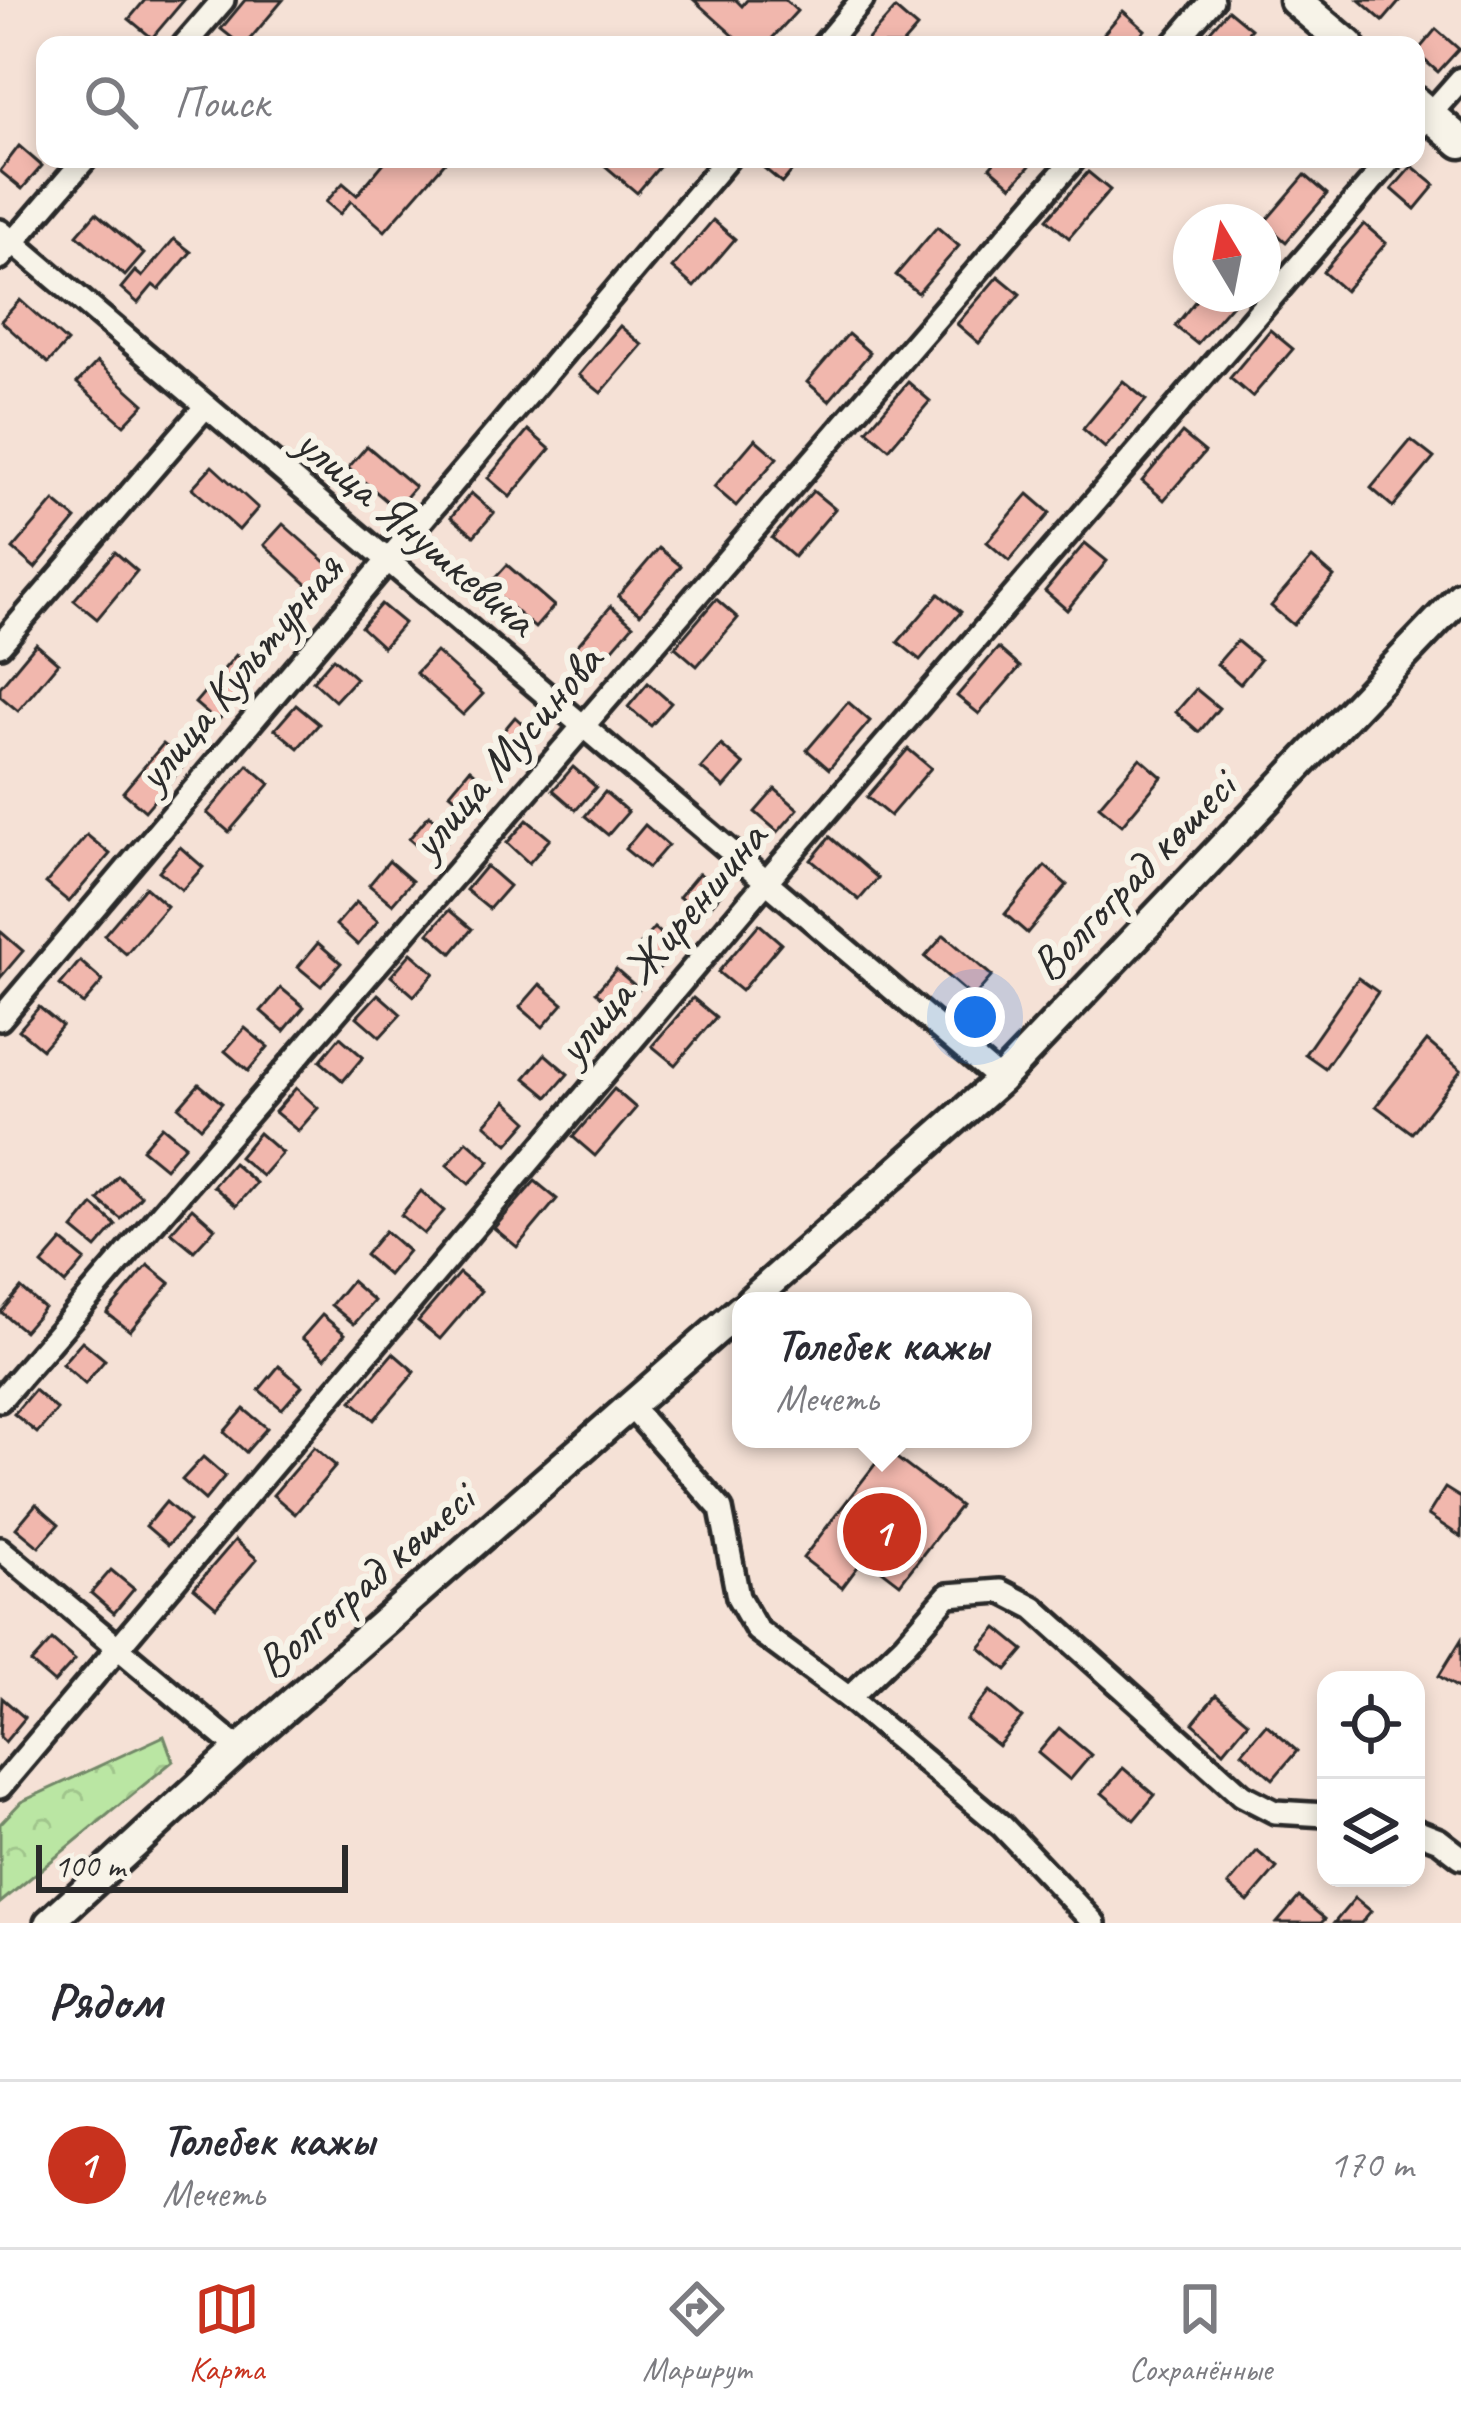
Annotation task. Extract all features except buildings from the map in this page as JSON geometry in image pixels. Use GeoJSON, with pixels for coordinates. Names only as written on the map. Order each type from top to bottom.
{"type":"FeatureCollection","features":[{"type":"Feature","properties":{"kind":"main road"},"geometry":{"type":"LineString","coordinates":[[1295,0],[1337,36]]}},
{"type":"Feature","properties":{"kind":"main road"},"geometry":{"type":"LineString","coordinates":[[1425,119],[1461,142]]}},
{"type":"Feature","properties":{"kind":"main road","name":"Волгоград көшесі"},"geometry":{"type":"LineString","coordinates":[[760,1292],[1000,1080],[1461,596]]}},
{"type":"Feature","properties":{"kind":"main road","name":"Волгоград көшесі"},"geometry":{"type":"LineString","coordinates":[[49,1923],[238,1749],[732,1317]]}},
{"type":"Feature","properties":{"kind":"street"},"geometry":{"type":"LineString","coordinates":[[192,36],[223,0]]}},
{"type":"Feature","properties":{"kind":"street"},"geometry":{"type":"LineString","coordinates":[[832,36],[862,0]]}},
{"type":"Feature","properties":{"kind":"street"},"geometry":{"type":"LineString","coordinates":[[1180,36],[1211,0]]}},
{"type":"Feature","properties":{"kind":"street"},"geometry":{"type":"LineString","coordinates":[[1425,111],[1461,79]]}},
{"type":"Feature","properties":{"kind":"street"},"geometry":{"type":"LineString","coordinates":[[4,244],[77,168]]}},
{"type":"Feature","properties":{"kind":"street","name":"улица Культурная"},"geometry":{"type":"LineString","coordinates":[[0,1019],[719,168]]}},
{"type":"Feature","properties":{"kind":"street","name":"улица Мусинова"},"geometry":{"type":"LineString","coordinates":[[0,1400],[1066,168]]}},
{"type":"Feature","properties":{"kind":"street","name":"улица Жиреншина"},"geometry":{"type":"LineString","coordinates":[[0,1786],[766,882],[1383,168]]}},
{"type":"Feature","properties":{"kind":"street","name":"улица Янушкевича"},"geometry":{"type":"LineString","coordinates":[[4,244],[388,558],[1000,1080]]}},
{"type":"Feature","properties":{"kind":"street"},"geometry":{"type":"LineString","coordinates":[[0,645],[206,406]]}},
{"type":"Feature","properties":{"kind":"street"},"geometry":{"type":"LineString","coordinates":[[631,1407],[721,1509],[738,1597],[757,1630],[849,1698],[1002,1826],[1094,1923]]}},
{"type":"Feature","properties":{"kind":"street"},"geometry":{"type":"LineString","coordinates":[[0,1549],[238,1749]]}},
{"type":"Feature","properties":{"kind":"street"},"geometry":{"type":"LineString","coordinates":[[849,1698],[948,1595],[1001,1591],[1034,1608],[1242,1795],[1275,1812],[1317,1814]]}},
{"type":"Feature","properties":{"kind":"street"},"geometry":{"type":"LineString","coordinates":[[1425,1835],[1461,1857]]}},
{"type":"Feature","properties":{"kind":"green space"},"geometry":{"type":"Polygon","coordinates":[[[164,1736],[173,1761],[0,1903],[0,1824],[21,1802],[164,1736]]]}},
{"type":"Feature","properties":{"kind":"place","name":"Толебек кажы"},"geometry":{"type":"Point","coordinates":[882,1532]}}]}
